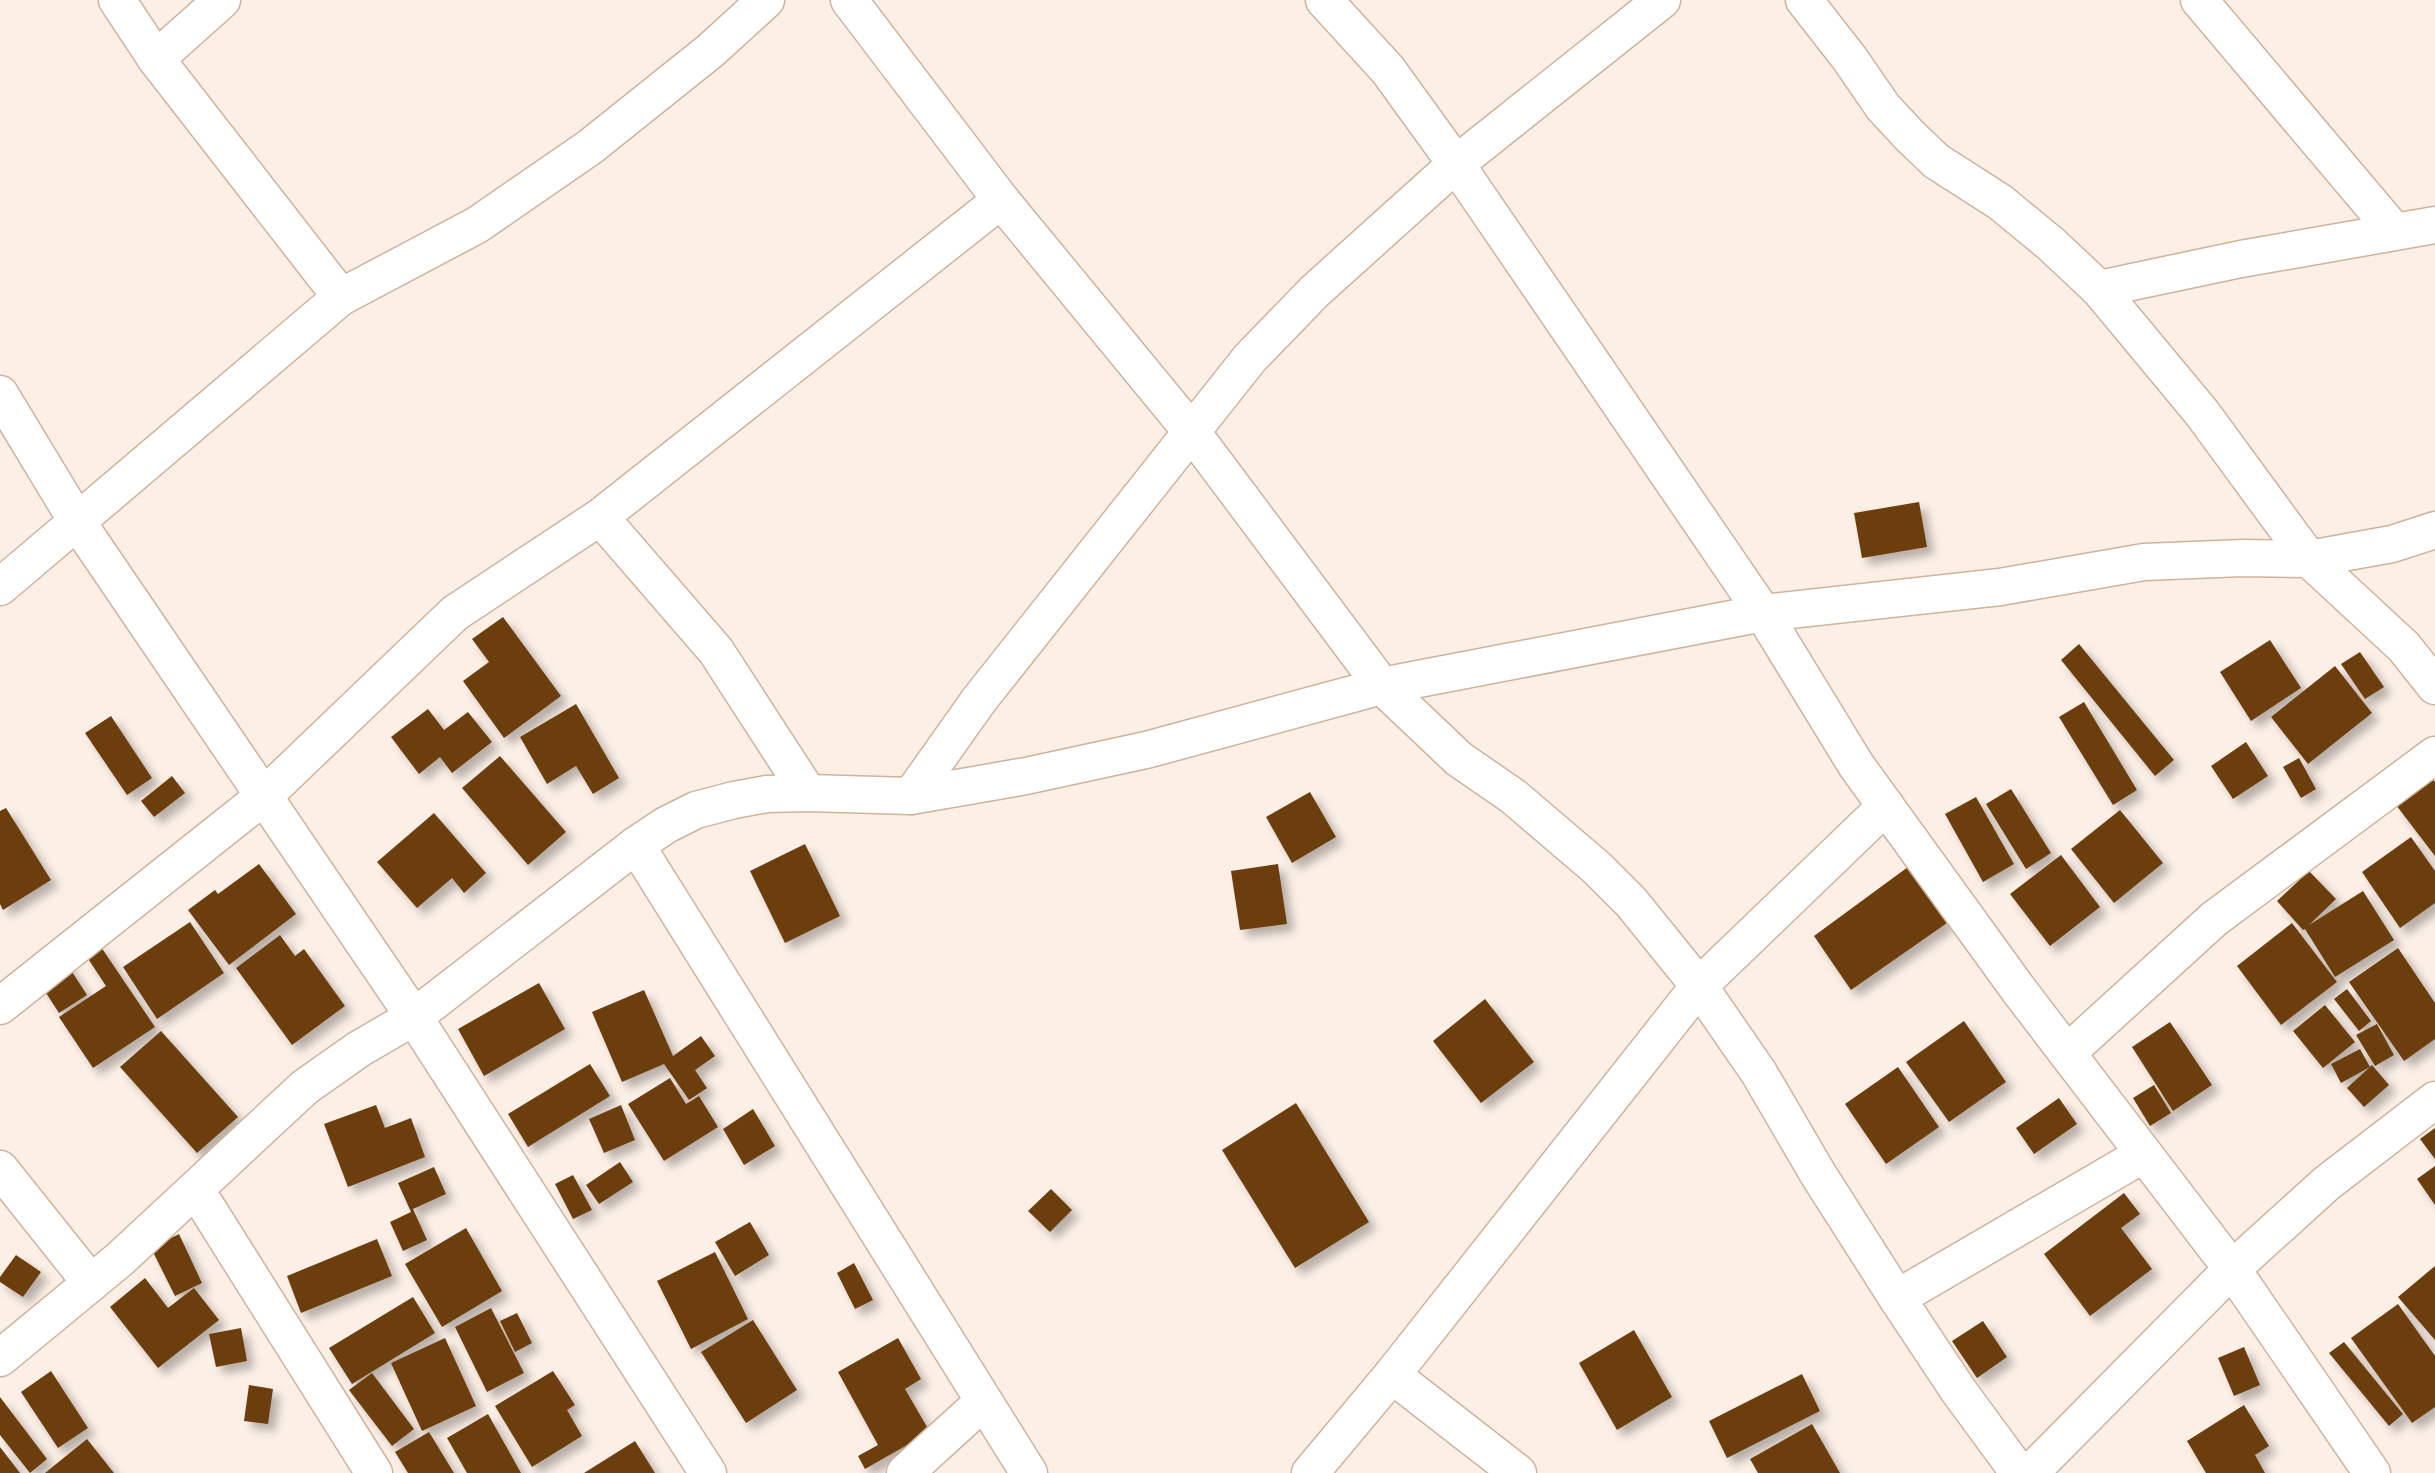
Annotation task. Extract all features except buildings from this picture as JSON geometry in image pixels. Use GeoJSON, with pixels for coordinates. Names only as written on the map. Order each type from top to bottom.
{"type":"FeatureCollection","features":[{"type":"Feature","properties":{"kind":"street"},"geometry":{"type":"LineString","coordinates":[[117,0],[156,59],[341,297]]}},
{"type":"Feature","properties":{"kind":"street"},"geometry":{"type":"LineString","coordinates":[[156,59],[222,0]]}},
{"type":"Feature","properties":{"kind":"street"},"geometry":{"type":"LineString","coordinates":[[0,587],[341,297],[477,225],[590,147],[710,51],[766,0]]}},
{"type":"Feature","properties":{"kind":"street"},"geometry":{"type":"LineString","coordinates":[[849,0],[1001,200],[1191,431],[1382,686],[1459,759],[1514,797],[1597,868],[1631,902],[1699,986],[1759,1073],[1818,1174],[1897,1298],[1958,1390],[2019,1473]]}},
{"type":"Feature","properties":{"kind":"street"},"geometry":{"type":"LineString","coordinates":[[1324,0],[1388,70],[1456,164],[1763,613],[1856,765],[2018,989],[2232,1269],[2372,1473]]}},
{"type":"Feature","properties":{"kind":"street"},"geometry":{"type":"LineString","coordinates":[[911,796],[979,700],[1250,358],[1304,302],[1456,164],[1662,0]]}},
{"type":"Feature","properties":{"kind":"street"},"geometry":{"type":"LineString","coordinates":[[1804,0],[1883,107],[1909,135],[1946,168],[2000,202],[2099,289],[2202,413],[2309,559],[2404,647],[2435,686]]}},
{"type":"Feature","properties":{"kind":"street"},"geometry":{"type":"LineString","coordinates":[[2199,0],[2394,231]]}},
{"type":"Feature","properties":{"kind":"street"},"geometry":{"type":"LineString","coordinates":[[0,1006],[263,797],[455,613],[600,517],[1001,200]]}},
{"type":"Feature","properties":{"kind":"street"},"geometry":{"type":"LineString","coordinates":[[2099,289],[2435,225]]}},
{"type":"Feature","properties":{"kind":"street"},"geometry":{"type":"LineString","coordinates":[[0,394],[78,523],[414,1017],[708,1473]]}},
{"type":"Feature","properties":{"kind":"street"},"geometry":{"type":"LineString","coordinates":[[600,517],[716,651],[808,793]]}},
{"type":"Feature","properties":{"kind":"street"},"geometry":{"type":"LineString","coordinates":[[0,1358],[196,1190],[305,1087],[359,1049],[414,1017],[636,845],[696,810],[767,794],[911,796],[1026,776],[1146,750],[1382,686],[1763,613],[2000,587],[2144,562],[2309,559],[2392,544],[2435,530]]}},
{"type":"Feature","properties":{"kind":"street"},"geometry":{"type":"LineString","coordinates":[[2067,1053],[2214,919],[2435,755]]}},
{"type":"Feature","properties":{"kind":"street"},"geometry":{"type":"LineString","coordinates":[[1310,1473],[1392,1375],[1699,986],[1886,806]]}},
{"type":"Feature","properties":{"kind":"street"},"geometry":{"type":"LineString","coordinates":[[636,845],[1029,1473]]}},
{"type":"Feature","properties":{"kind":"street"},"geometry":{"type":"LineString","coordinates":[[2030,1473],[2232,1269],[2327,1183],[2435,1100]]}},
{"type":"Feature","properties":{"kind":"street"},"geometry":{"type":"LineString","coordinates":[[1897,1298],[2144,1154]]}},
{"type":"Feature","properties":{"kind":"street"},"geometry":{"type":"LineString","coordinates":[[0,1169],[91,1283]]}},
{"type":"Feature","properties":{"kind":"street"},"geometry":{"type":"LineString","coordinates":[[196,1190],[374,1473]]}},
{"type":"Feature","properties":{"kind":"street"},"geometry":{"type":"LineString","coordinates":[[1392,1375],[1518,1473]]}},
{"type":"Feature","properties":{"kind":"street"},"geometry":{"type":"LineString","coordinates":[[905,1473],[983,1402]]}}]}
